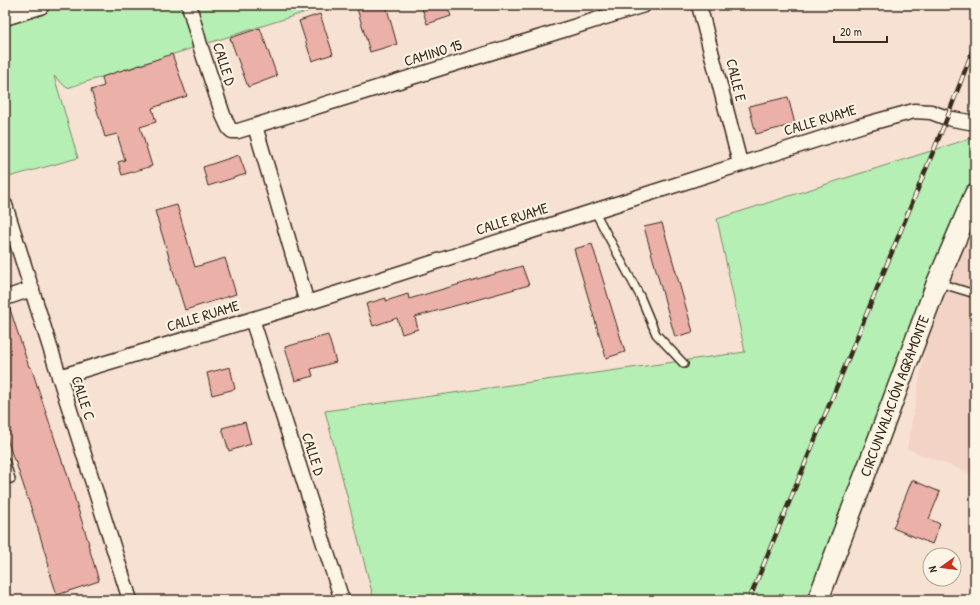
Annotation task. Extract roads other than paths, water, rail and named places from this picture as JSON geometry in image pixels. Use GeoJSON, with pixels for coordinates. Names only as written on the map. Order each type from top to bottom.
{"type":"FeatureCollection","features":[{"type":"Feature","properties":{"kind":"main road","name":"CIRCUNVALACIÓN AGRAMONTE"},"geometry":{"type":"LineString","coordinates":[[818,600],[937,283],[975,194]]}},
{"type":"Feature","properties":{"kind":"street"},"geometry":{"type":"LineString","coordinates":[[5,16],[40,5]]}},
{"type":"Feature","properties":{"kind":"street","name":"CALLE D"},"geometry":{"type":"LineString","coordinates":[[189,5],[200,46],[223,115],[232,131]]}},
{"type":"Feature","properties":{"kind":"street","name":"CAMINO 15"},"geometry":{"type":"LineString","coordinates":[[232,131],[238,131],[255,126],[644,5]]}},
{"type":"Feature","properties":{"kind":"street","name":"CALLE E"},"geometry":{"type":"LineString","coordinates":[[699,5],[740,163]]}},
{"type":"Feature","properties":{"kind":"street","name":"CALLE RUAME"},"geometry":{"type":"LineString","coordinates":[[59,378],[306,303],[740,163],[863,125],[914,111],[931,112],[947,118],[975,123]]}},
{"type":"Feature","properties":{"kind":"street"},"geometry":{"type":"LineString","coordinates":[[255,126],[306,303]]}},
{"type":"Feature","properties":{"kind":"street","name":"CALLE C"},"geometry":{"type":"LineString","coordinates":[[5,205],[130,600]]}},
{"type":"Feature","properties":{"kind":"street"},"geometry":{"type":"LineString","coordinates":[[5,298],[32,289]]}},
{"type":"Feature","properties":{"kind":"street","name":"CALLE D"},"geometry":{"type":"LineString","coordinates":[[252,319],[342,600]]}},
{"type":"Feature","properties":{"kind":"lane"},"geometry":{"type":"LineString","coordinates":[[594,210],[640,296],[656,334],[684,364]]}},
{"type":"Feature","properties":{"kind":"lane"},"geometry":{"type":"LineString","coordinates":[[937,283],[975,294]]}},
{"type":"Feature","properties":{"kind":"lane"},"geometry":{"type":"LineString","coordinates":[[5,461],[11,478]]}},
{"type":"Feature","properties":{"kind":"railway"},"geometry":{"type":"LineString","coordinates":[[749,600],[947,118],[975,44]]}}]}
